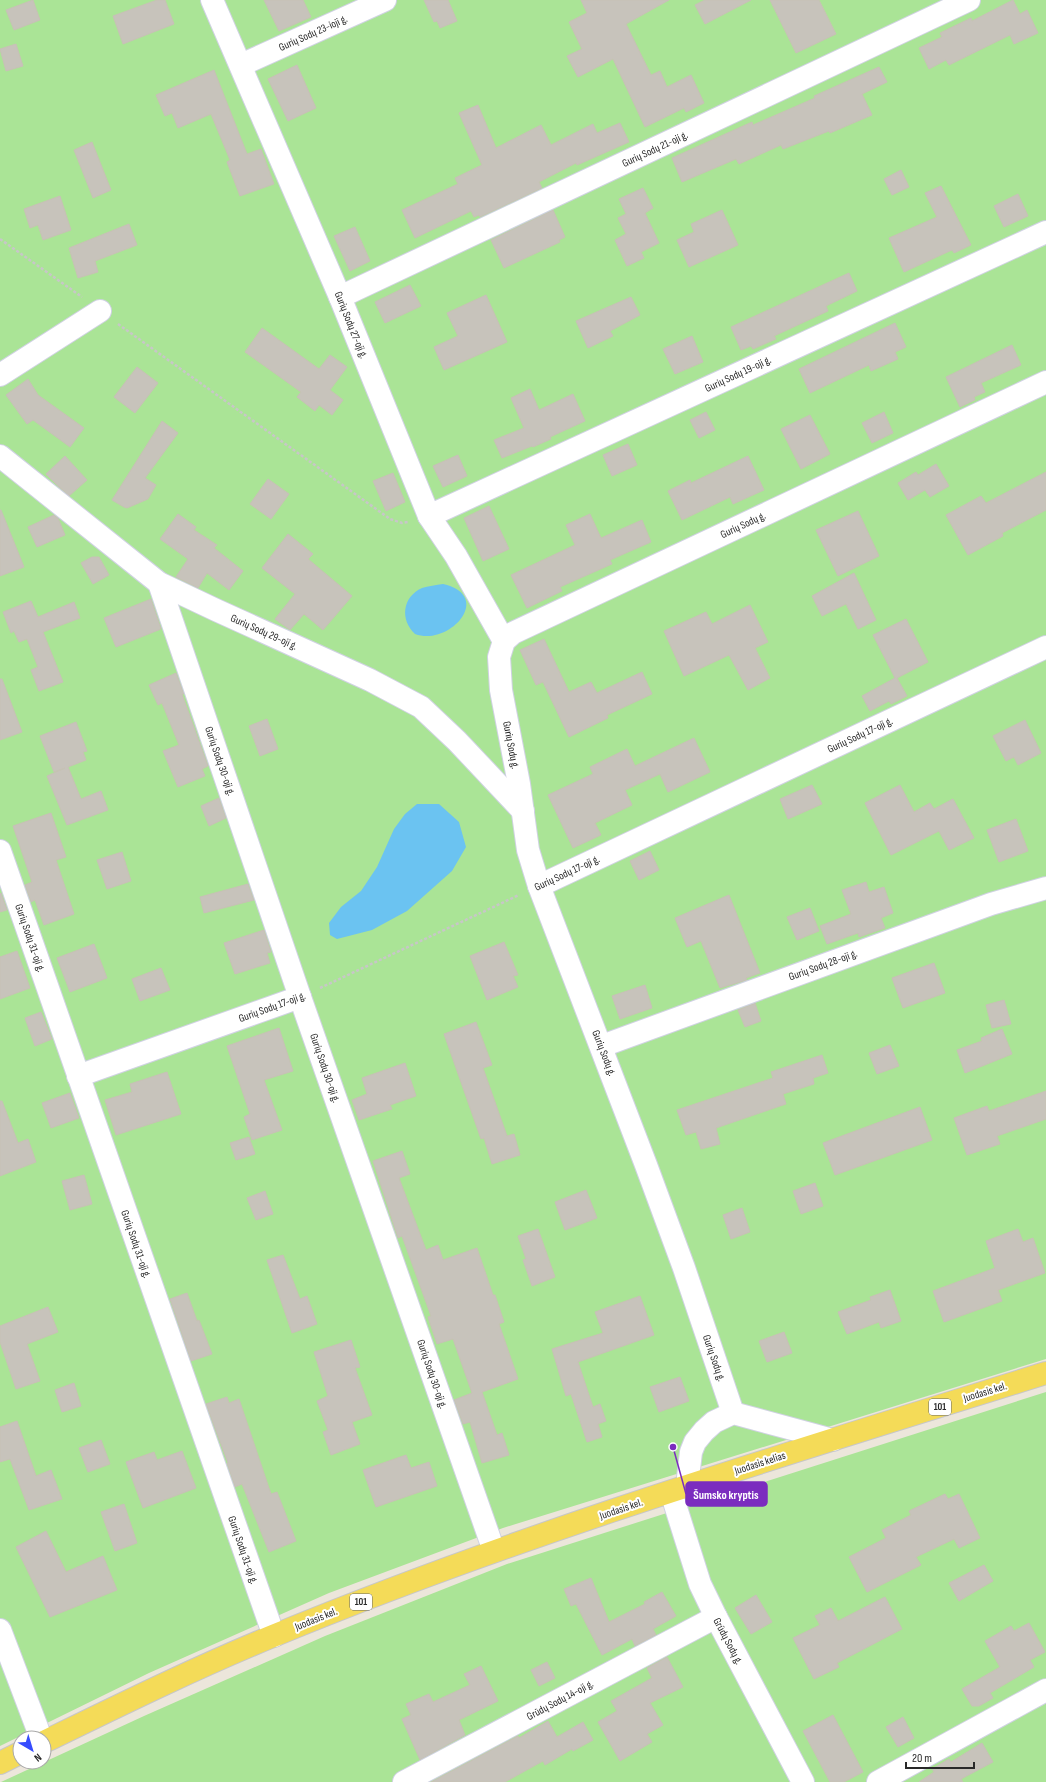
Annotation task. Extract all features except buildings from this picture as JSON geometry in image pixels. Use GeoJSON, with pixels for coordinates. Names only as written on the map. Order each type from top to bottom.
{"type":"FeatureCollection","features":[{"type":"Feature","properties":{"kind":"main road","name":"Juodasis kel."},"geometry":{"type":"LineString","coordinates":[[833,1440],[1046,1373]]}},
{"type":"Feature","properties":{"kind":"main road","name":"Juodasis kelias"},"geometry":{"type":"LineString","coordinates":[[679,1489],[833,1440]]}},
{"type":"Feature","properties":{"kind":"main road","name":"Juodasis kel."},"geometry":{"type":"LineString","coordinates":[[52,1738],[161,1685],[274,1636],[494,1551],[679,1489]]}},
{"type":"Feature","properties":{"kind":"main road"},"geometry":{"type":"LineString","coordinates":[[0,1763],[12,1757]]}},
{"type":"Feature","properties":{"kind":"street","name":"Gurių Sodų 27-oji g."},"geometry":{"type":"LineString","coordinates":[[212,0],[340,297],[429,516],[456,556],[504,641]]}},
{"type":"Feature","properties":{"kind":"street","name":"Gurių Sodų 23-ioji g."},"geometry":{"type":"LineString","coordinates":[[241,65],[385,0]]}},
{"type":"Feature","properties":{"kind":"street","name":"Gurių Sodų 21-oji g."},"geometry":{"type":"LineString","coordinates":[[340,297],[969,0]]}},
{"type":"Feature","properties":{"kind":"street","name":"Gurių Sodų 19-oji g."},"geometry":{"type":"LineString","coordinates":[[429,516],[1046,232]]}},
{"type":"Feature","properties":{"kind":"street"},"geometry":{"type":"LineString","coordinates":[[0,375],[100,311]]}},
{"type":"Feature","properties":{"kind":"street","name":"Gurių Sodų g."},"geometry":{"type":"LineString","coordinates":[[733,1413],[684,1268],[602,1046],[539,886],[528,850],[523,812],[501,690],[499,657],[504,641],[513,633],[1046,382]]}},
{"type":"Feature","properties":{"kind":"street","name":"Gurių Sodų 29-oji g."},"geometry":{"type":"LineString","coordinates":[[0,456],[159,583],[370,680],[421,707],[458,741],[523,812]]}},
{"type":"Feature","properties":{"kind":"street","name":"Gurių Sodų 30-oji g."},"geometry":{"type":"LineString","coordinates":[[159,583],[300,997],[494,1551]]}},
{"type":"Feature","properties":{"kind":"street","name":"Gurių Sodų 17-oji g."},"geometry":{"type":"LineString","coordinates":[[539,886],[1046,647]]}},
{"type":"Feature","properties":{"kind":"street","name":"Gurių Sodų 31-oji g."},"geometry":{"type":"LineString","coordinates":[[0,851],[274,1636]]}},
{"type":"Feature","properties":{"kind":"street","name":"Gurių Sodų 28-oji g."},"geometry":{"type":"LineString","coordinates":[[602,1046],[990,904],[1046,888]]}},
{"type":"Feature","properties":{"kind":"street","name":"Gurių Sodų 17-oji g."},"geometry":{"type":"LineString","coordinates":[[78,1076],[300,997]]}},
{"type":"Feature","properties":{"kind":"street"},"geometry":{"type":"LineString","coordinates":[[679,1489],[695,1442],[714,1422],[733,1413],[833,1440]]}},
{"type":"Feature","properties":{"kind":"street","name":"Grūdų Sodų g."},"geometry":{"type":"LineString","coordinates":[[679,1489],[700,1584],[803,1782]]}},
{"type":"Feature","properties":{"kind":"street","name":"Grūdų Sodų 14-oji g."},"geometry":{"type":"LineString","coordinates":[[404,1782],[716,1617]]}},
{"type":"Feature","properties":{"kind":"street"},"geometry":{"type":"LineString","coordinates":[[0,1630],[38,1730]]}},
{"type":"Feature","properties":{"kind":"street"},"geometry":{"type":"LineString","coordinates":[[878,1782],[1046,1690]]}},
{"type":"Feature","properties":{"kind":"path"},"geometry":{"type":"LineString","coordinates":[[0,239],[390,519],[402,523],[414,522],[429,516]]}},
{"type":"Feature","properties":{"kind":"path","name":"Gurių Sodų 17-oji g."},"geometry":{"type":"LineString","coordinates":[[300,997],[539,886]]}},
{"type":"Feature","properties":{"kind":"green space"},"geometry":{"type":"Polygon","coordinates":[[[0,0],[1046,0],[1046,1359],[503,1528],[329,1593],[149,1673],[33,1730],[12,1730],[12,1740],[0,1746],[0,0]]]}},
{"type":"Feature","properties":{"kind":"green space"},"geometry":{"type":"Polygon","coordinates":[[[1046,1392],[1046,1782],[1,1782],[27,1770],[52,1770],[52,1758],[144,1716],[325,1636],[507,1564],[1046,1392]]]}},
{"type":"Feature","properties":{"kind":"water"},"geometry":{"type":"Polygon","coordinates":[[[443,584],[458,590],[465,599],[466,609],[461,618],[453,627],[441,633],[428,636],[415,634],[410,628],[405,616],[405,609],[410,597],[422,588],[443,584]]]}},
{"type":"Feature","properties":{"kind":"water"},"geometry":{"type":"Polygon","coordinates":[[[417,804],[439,804],[459,822],[466,847],[452,871],[407,911],[372,930],[337,939],[330,935],[329,923],[341,907],[361,891],[377,867],[394,829],[405,814],[417,804]]]}},
{"type":"Feature","properties":{"kind":"place","name":"Šumsko kryptis"},"geometry":{"type":"Point","coordinates":[673,1447]}}]}
